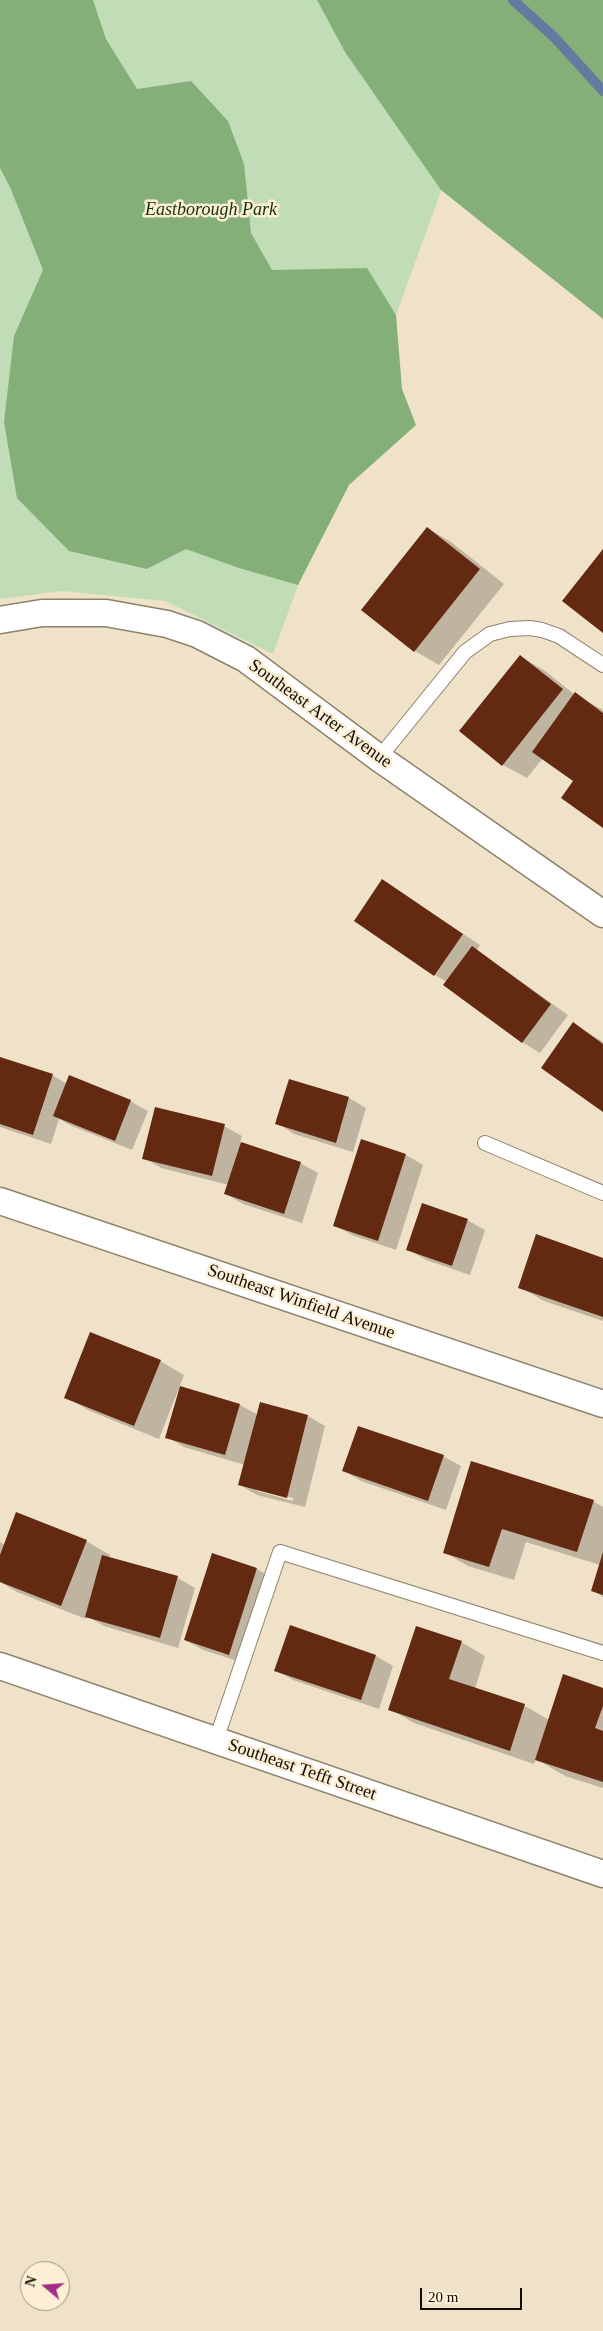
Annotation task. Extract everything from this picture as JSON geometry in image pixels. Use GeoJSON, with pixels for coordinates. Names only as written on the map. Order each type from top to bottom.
{"type":"FeatureCollection","features":[{"type":"Feature","properties":{"kind":"street","name":"Southeast Arter Avenue"},"geometry":{"type":"LineString","coordinates":[[0,620],[42,613],[106,613],[168,624],[197,634],[246,659],[379,758],[603,914]]}},
{"type":"Feature","properties":{"kind":"street","name":"Southeast Winfield Avenue"},"geometry":{"type":"LineString","coordinates":[[0,1201],[603,1404]]}},
{"type":"Feature","properties":{"kind":"street","name":"Southeast Tefft Street"},"geometry":{"type":"LineString","coordinates":[[0,1666],[603,1874]]}},
{"type":"Feature","properties":{"kind":"lane"},"geometry":{"type":"LineString","coordinates":[[379,758],[465,652],[490,634],[510,629],[530,628],[542,630],[559,636],[603,665]]}},
{"type":"Feature","properties":{"kind":"lane"},"geometry":{"type":"LineString","coordinates":[[485,1143],[603,1193]]}},
{"type":"Feature","properties":{"kind":"lane"},"geometry":{"type":"LineString","coordinates":[[216,1740],[280,1552],[603,1653]]}},
{"type":"Feature","properties":{"kind":"green space","name":"Eastborough Park"},"geometry":{"type":"Polygon","coordinates":[[[0,0],[474,0],[502,23],[273,654],[165,601],[62,591],[0,599],[0,0]]]}},
{"type":"Feature","properties":{"kind":"green space","name":"Eastborough Park"},"geometry":{"type":"Polygon","coordinates":[[[0,0],[93,0],[106,39],[137,89],[191,81],[228,121],[244,164],[251,233],[272,270],[367,268],[396,315],[402,389],[416,425],[349,485],[298,585],[239,568],[186,549],[147,569],[69,551],[17,498],[4,422],[14,336],[43,270],[10,187],[0,168],[0,0]]]}},
{"type":"Feature","properties":{"kind":"green space"},"geometry":{"type":"Polygon","coordinates":[[[317,0],[603,0],[603,319],[441,190],[345,52],[317,0]]]}},
{"type":"Feature","properties":{"kind":"building"},"geometry":{"type":"Polygon","coordinates":[[[427,527],[480,569],[414,652],[361,610],[427,527]]]}},
{"type":"Feature","properties":{"kind":"building"},"geometry":{"type":"Polygon","coordinates":[[[603,549],[603,633],[562,601],[603,549]]]}},
{"type":"Feature","properties":{"kind":"building"},"geometry":{"type":"Polygon","coordinates":[[[520,655],[563,689],[502,766],[459,731],[520,655]]]}},
{"type":"Feature","properties":{"kind":"building"},"geometry":{"type":"Polygon","coordinates":[[[575,692],[603,713],[603,828],[561,798],[573,781],[532,752],[575,692]]]}},
{"type":"Feature","properties":{"kind":"building"},"geometry":{"type":"Polygon","coordinates":[[[382,879],[463,934],[434,976],[354,921],[382,879]]]}},
{"type":"Feature","properties":{"kind":"building"},"geometry":{"type":"Polygon","coordinates":[[[472,946],[551,1004],[522,1043],[443,985],[472,946]]]}},
{"type":"Feature","properties":{"kind":"building"},"geometry":{"type":"Polygon","coordinates":[[[573,1022],[603,1044],[603,1112],[541,1068],[573,1022]]]}},
{"type":"Feature","properties":{"kind":"building"},"geometry":{"type":"Polygon","coordinates":[[[0,1057],[53,1074],[33,1135],[0,1124],[0,1057]]]}},
{"type":"Feature","properties":{"kind":"building"},"geometry":{"type":"Polygon","coordinates":[[[69,1075],[131,1100],[115,1141],[53,1116],[69,1075]]]}},
{"type":"Feature","properties":{"kind":"building"},"geometry":{"type":"Polygon","coordinates":[[[289,1079],[349,1097],[336,1143],[275,1124],[289,1079]]]}},
{"type":"Feature","properties":{"kind":"building"},"geometry":{"type":"Polygon","coordinates":[[[155,1107],[225,1124],[212,1176],[142,1159],[155,1107]]]}},
{"type":"Feature","properties":{"kind":"building"},"geometry":{"type":"Polygon","coordinates":[[[361,1139],[406,1154],[378,1241],[333,1226],[361,1139]]]}},
{"type":"Feature","properties":{"kind":"building"},"geometry":{"type":"Polygon","coordinates":[[[241,1142],[301,1162],[284,1214],[224,1194],[241,1142]]]}},
{"type":"Feature","properties":{"kind":"building"},"geometry":{"type":"Polygon","coordinates":[[[422,1203],[468,1219],[452,1266],[406,1250],[422,1203]]]}},
{"type":"Feature","properties":{"kind":"building"},"geometry":{"type":"Polygon","coordinates":[[[536,1234],[603,1258],[603,1317],[518,1288],[536,1234]]]}},
{"type":"Feature","properties":{"kind":"building"},"geometry":{"type":"Polygon","coordinates":[[[90,1332],[161,1360],[134,1426],[64,1398],[90,1332]]]}},
{"type":"Feature","properties":{"kind":"building"},"geometry":{"type":"Polygon","coordinates":[[[180,1386],[240,1404],[225,1455],[165,1438],[180,1386]]]}},
{"type":"Feature","properties":{"kind":"building"},"geometry":{"type":"Polygon","coordinates":[[[260,1402],[308,1415],[287,1498],[238,1485],[260,1402]]]}},
{"type":"Feature","properties":{"kind":"building"},"geometry":{"type":"Polygon","coordinates":[[[358,1426],[444,1455],[428,1501],[342,1471],[358,1426]]]}},
{"type":"Feature","properties":{"kind":"building"},"geometry":{"type":"Polygon","coordinates":[[[471,1461],[594,1500],[577,1552],[502,1529],[489,1567],[443,1553],[471,1461]]]}},
{"type":"Feature","properties":{"kind":"building"},"geometry":{"type":"Polygon","coordinates":[[[16,1512],[87,1540],[61,1606],[0,1582],[0,1555],[16,1512]]]}},
{"type":"Feature","properties":{"kind":"building"},"geometry":{"type":"Polygon","coordinates":[[[603,1552],[603,1595],[591,1591],[603,1552]]]}},
{"type":"Feature","properties":{"kind":"building"},"geometry":{"type":"Polygon","coordinates":[[[212,1553],[257,1568],[229,1655],[184,1640],[212,1553]]]}},
{"type":"Feature","properties":{"kind":"building"},"geometry":{"type":"Polygon","coordinates":[[[102,1555],[178,1576],[160,1638],[85,1617],[102,1555]]]}},
{"type":"Feature","properties":{"kind":"building"},"geometry":{"type":"Polygon","coordinates":[[[290,1625],[376,1655],[361,1700],[274,1671],[290,1625]]]}},
{"type":"Feature","properties":{"kind":"building"},"geometry":{"type":"Polygon","coordinates":[[[416,1626],[462,1641],[449,1679],[525,1704],[510,1751],[388,1710],[416,1626]]]}},
{"type":"Feature","properties":{"kind":"building"},"geometry":{"type":"Polygon","coordinates":[[[563,1674],[603,1688],[603,1706],[595,1728],[603,1731],[603,1782],[535,1760],[563,1674]]]}},
{"type":"Feature","properties":{"kind":"waterway"},"geometry":{"type":"LineString","coordinates":[[513,0],[555,38],[603,91]]}}]}
